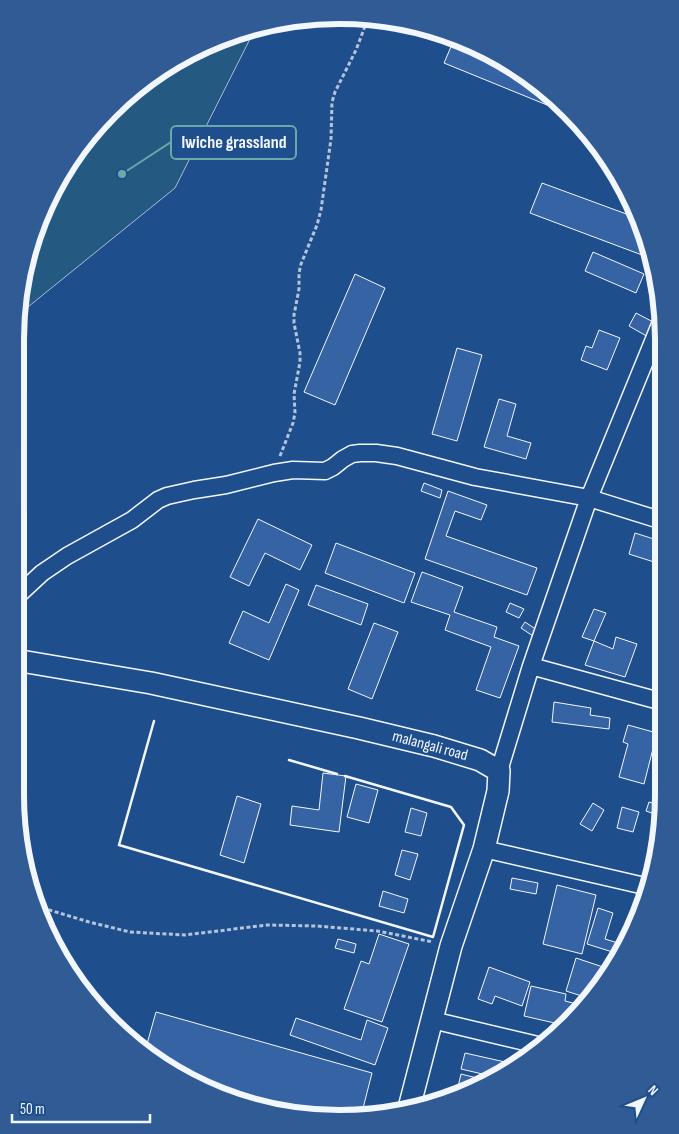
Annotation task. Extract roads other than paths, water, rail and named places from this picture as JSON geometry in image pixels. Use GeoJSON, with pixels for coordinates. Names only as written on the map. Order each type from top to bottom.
{"type":"FeatureCollection","features":[{"type":"Feature","properties":{"kind":"street"},"geometry":{"type":"LineString","coordinates":[[411,1102],[451,946],[484,849],[498,791],[499,771],[531,666],[589,498],[655,356]]}},
{"type":"Feature","properties":{"kind":"street"},"geometry":{"type":"LineString","coordinates":[[24,590],[42,573],[67,556],[132,520],[162,498],[226,485],[274,472],[293,470],[325,471],[352,454],[360,453],[397,456],[475,477],[589,498],[655,519]]}},
{"type":"Feature","properties":{"kind":"street","name":"malangali road"},"geometry":{"type":"LineString","coordinates":[[24,662],[151,683],[359,728],[434,746],[480,760],[499,771]]}},
{"type":"Feature","properties":{"kind":"street"},"geometry":{"type":"LineString","coordinates":[[531,666],[655,700]]}},
{"type":"Feature","properties":{"kind":"street"},"geometry":{"type":"LineString","coordinates":[[484,849],[641,885]]}},
{"type":"Feature","properties":{"kind":"street"},"geometry":{"type":"LineString","coordinates":[[432,1020],[533,1044]]}},
{"type":"Feature","properties":{"kind":"place","name":"lwiche grassland"},"geometry":{"type":"Point","coordinates":[122,174]}}]}
